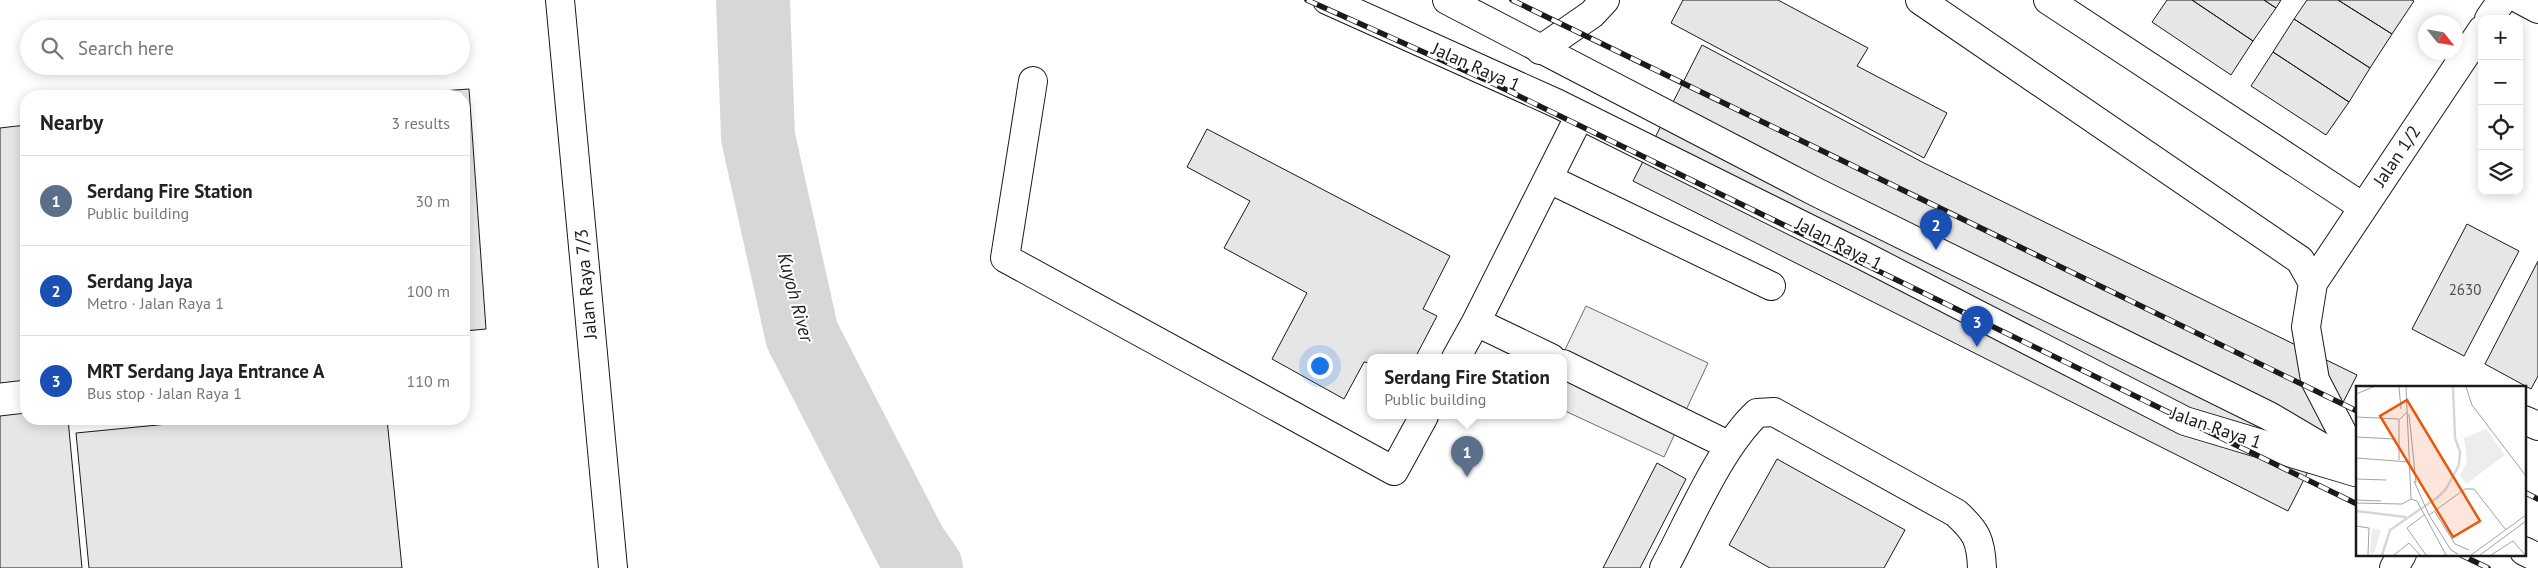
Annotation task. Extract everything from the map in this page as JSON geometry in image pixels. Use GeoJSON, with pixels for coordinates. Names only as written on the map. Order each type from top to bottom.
{"type":"FeatureCollection","features":[{"type":"Feature","properties":{"kind":"street","name":"Jalan Raya 7/3"},"geometry":{"type":"LineString","coordinates":[[560,0],[612,568]]}},
{"type":"Feature","properties":{"kind":"street","name":"Jalan Raya 1"},"geometry":{"type":"LineString","coordinates":[[1327,0],[1580,116],[1864,256],[2185,421],[2356,473]]}},
{"type":"Feature","properties":{"kind":"street","name":"Jalan Raya 1"},"geometry":{"type":"LineString","coordinates":[[1446,0],[1816,192],[2270,416],[2356,467]]}},
{"type":"Feature","properties":{"kind":"street"},"geometry":{"type":"LineString","coordinates":[[1540,50],[1592,14],[1605,0]]}},
{"type":"Feature","properties":{"kind":"street"},"geometry":{"type":"LineString","coordinates":[[1920,0],[2276,241],[2300,260],[2313,283],[2306,327],[2315,380],[2343,434],[2356,453]]}},
{"type":"Feature","properties":{"kind":"street"},"geometry":{"type":"LineString","coordinates":[[2492,15],[2502,0]]}},
{"type":"Feature","properties":{"kind":"street"},"geometry":{"type":"LineString","coordinates":[[2521,0],[2538,9]]}},
{"type":"Feature","properties":{"kind":"street"},"geometry":{"type":"LineString","coordinates":[[2054,2],[2363,207]]}},
{"type":"Feature","properties":{"kind":"street","name":"Jalan 1/2"},"geometry":{"type":"LineString","coordinates":[[2313,283],[2478,36]]}},
{"type":"Feature","properties":{"kind":"street"},"geometry":{"type":"LineString","coordinates":[[1032,81],[1005,258],[1394,471],[1422,419]]}},
{"type":"Feature","properties":{"kind":"street"},"geometry":{"type":"LineString","coordinates":[[1458,354],[1580,116]]}},
{"type":"Feature","properties":{"kind":"street"},"geometry":{"type":"LineString","coordinates":[[1549,178],[1771,286]]}},
{"type":"Feature","properties":{"kind":"street"},"geometry":{"type":"LineString","coordinates":[[1476,322],[1542,354]]}},
{"type":"Feature","properties":{"kind":"street"},"geometry":{"type":"LineString","coordinates":[[1567,366],[1730,446]]}},
{"type":"Feature","properties":{"kind":"street"},"geometry":{"type":"LineString","coordinates":[[1664,568],[1730,446],[1743,426],[1757,413],[1774,412],[1956,513],[1970,526],[1981,545],[1982,568]]}},
{"type":"Feature","properties":{"kind":"street"},"geometry":{"type":"LineString","coordinates":[[2526,421],[2538,426]]}},
{"type":"Feature","properties":{"kind":"street"},"geometry":{"type":"LineString","coordinates":[[2526,552],[2538,558]]}},
{"type":"Feature","properties":{"kind":"street"},"geometry":{"type":"LineString","coordinates":[[2394,568],[2401,556]]}},
{"type":"Feature","properties":{"kind":"shaded area"},"geometry":{"type":"Polygon","coordinates":[[[1586,306],[1708,363],[1664,457],[1567,412],[1567,354],[1563,354],[1586,306]]]}},
{"type":"Feature","properties":{"kind":"building"},"geometry":{"type":"Polygon","coordinates":[[[1683,0],[1778,0],[1868,48],[1857,66],[1947,113],[1924,158],[1671,23],[1683,0]]]}},
{"type":"Feature","properties":{"kind":"building"},"geometry":{"type":"Polygon","coordinates":[[[2167,0],[2192,0],[2253,41],[2231,75],[2152,22],[2167,0]]]}},
{"type":"Feature","properties":{"kind":"building"},"geometry":{"type":"Polygon","coordinates":[[[2192,0],[2264,0],[2276,8],[2253,41],[2192,0]]]}},
{"type":"Feature","properties":{"kind":"building"},"geometry":{"type":"Polygon","coordinates":[[[2264,0],[2281,0],[2276,8],[2264,0]]]}},
{"type":"Feature","properties":{"kind":"building"},"geometry":{"type":"Polygon","coordinates":[[[2307,0],[2338,0],[2392,34],[2370,68],[2294,19],[2307,0]]]}},
{"type":"Feature","properties":{"kind":"building"},"geometry":{"type":"Polygon","coordinates":[[[2338,0],[2412,0],[2414,1],[2392,34],[2338,0]]]}},
{"type":"Feature","properties":{"kind":"building"},"geometry":{"type":"Polygon","coordinates":[[[2294,19],[2370,68],[2349,102],[2273,52],[2294,19]]]}},
{"type":"Feature","properties":{"kind":"building"},"geometry":{"type":"Polygon","coordinates":[[[1702,45],[1924,163],[2357,375],[2288,511],[1633,181],[1702,45]]]}},
{"type":"Feature","properties":{"kind":"building"},"geometry":{"type":"Polygon","coordinates":[[[2273,52],[2349,102],[2326,135],[2251,86],[2273,52]]]}},
{"type":"Feature","properties":{"kind":"building"},"geometry":{"type":"Polygon","coordinates":[[[470,103],[486,329],[470,330],[470,103]]]}},
{"type":"Feature","properties":{"kind":"building"},"geometry":{"type":"Polygon","coordinates":[[[20,126],[20,381],[0,383],[0,128],[20,126]]]}},
{"type":"Feature","properties":{"kind":"building"},"geometry":{"type":"Polygon","coordinates":[[[1207,129],[1450,256],[1423,309],[1437,316],[1417,354],[1367,354],[1367,362],[1364,362],[1344,399],[1272,359],[1307,293],[1224,248],[1250,201],[1187,167],[1207,129]]]}},
{"type":"Feature","properties":{"kind":"building"},"geometry":{"type":"Polygon","coordinates":[[[2467,224],[2519,251],[2464,356],[2412,329],[2467,224]]]}},
{"type":"Feature","properties":{"kind":"building"},"geometry":{"type":"Polygon","coordinates":[[[2538,261],[2538,376],[2531,389],[2485,364],[2538,261]]]}},
{"type":"Feature","properties":{"kind":"building"},"geometry":{"type":"Polygon","coordinates":[[[20,414],[20,425],[69,425],[82,568],[0,568],[0,416],[20,414]]]}},
{"type":"Feature","properties":{"kind":"building"},"geometry":{"type":"Polygon","coordinates":[[[158,425],[388,425],[402,568],[89,568],[76,433],[158,425]]]}},
{"type":"Feature","properties":{"kind":"building"},"geometry":{"type":"Polygon","coordinates":[[[1777,459],[1905,530],[1884,568],[1770,568],[1729,545],[1777,459]]]}},
{"type":"Feature","properties":{"kind":"building"},"geometry":{"type":"Polygon","coordinates":[[[1657,463],[1686,479],[1640,568],[1603,568],[1657,463]]]}},
{"type":"Feature","properties":{"kind":"waterway","name":"Kuyoh River"},"geometry":{"type":"LineString","coordinates":[[753,0],[758,137],[802,335],[911,547],[926,568]]}},
{"type":"Feature","properties":{"kind":"railway"},"geometry":{"type":"LineString","coordinates":[[1307,0],[1486,80],[2356,504]]}},
{"type":"Feature","properties":{"kind":"railway"},"geometry":{"type":"LineString","coordinates":[[1512,0],[2356,411]]}},
{"type":"Feature","properties":{"kind":"railway"},"geometry":{"type":"LineString","coordinates":[[2526,493],[2538,499]]}},
{"type":"Feature","properties":{"kind":"railway"},"geometry":{"type":"LineString","coordinates":[[2463,556],[2488,568]]}},
{"type":"Feature","properties":{"kind":"place","name":"Serdang Jaya"},"geometry":{"type":"Point","coordinates":[1936,250]}},
{"type":"Feature","properties":{"kind":"place","name":"MRT Serdang Jaya Entrance A"},"geometry":{"type":"Point","coordinates":[1977,347]}},
{"type":"Feature","properties":{"kind":"place","name":"Serdang Fire Station"},"geometry":{"type":"Point","coordinates":[1467,477]}}]}
